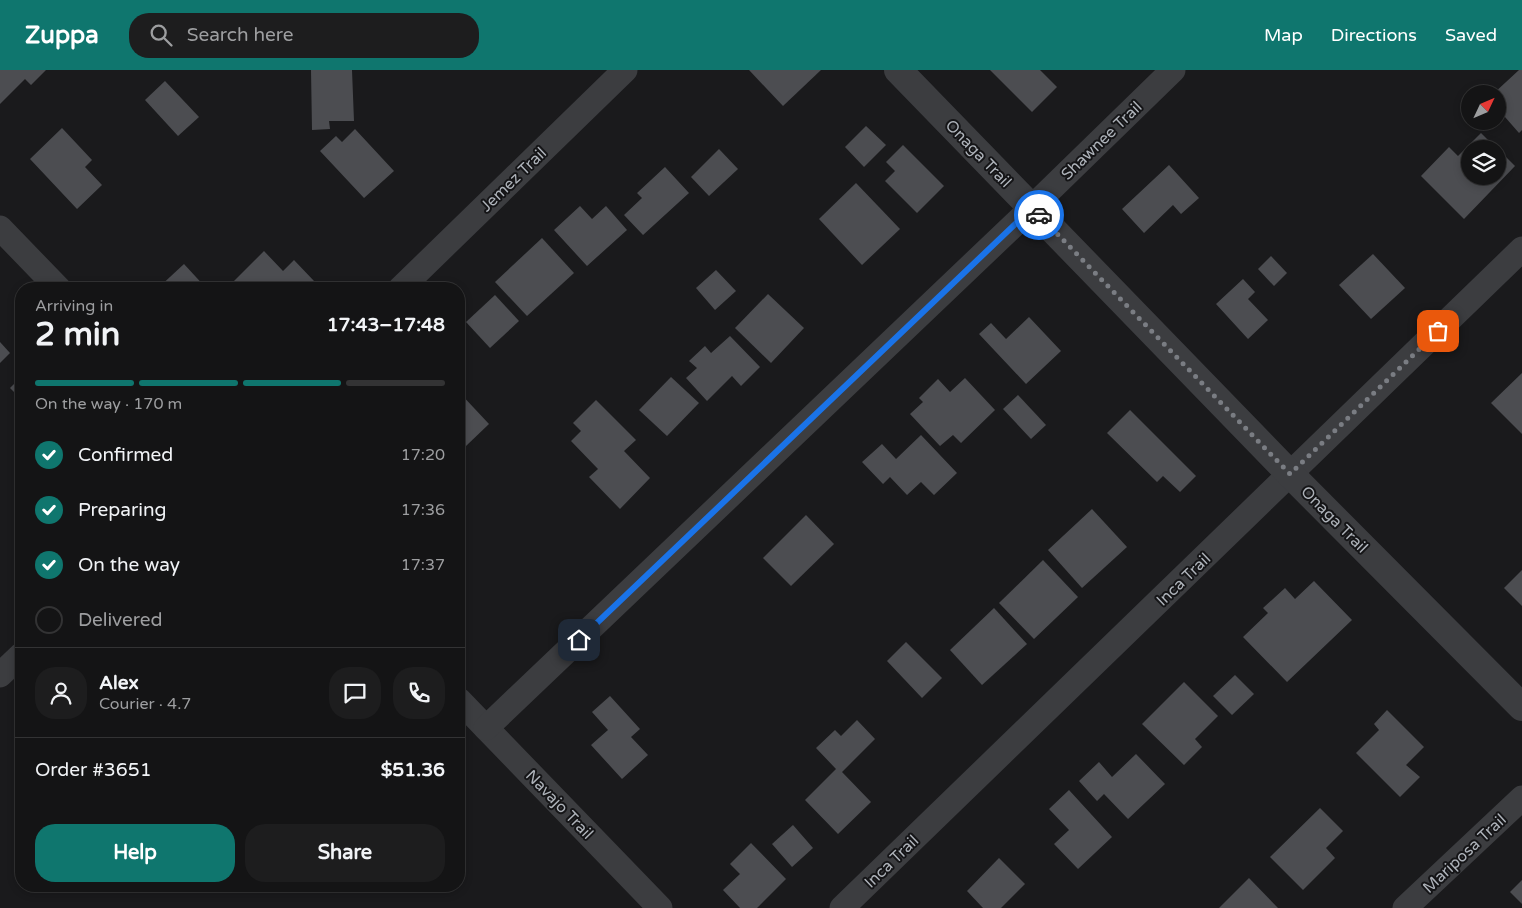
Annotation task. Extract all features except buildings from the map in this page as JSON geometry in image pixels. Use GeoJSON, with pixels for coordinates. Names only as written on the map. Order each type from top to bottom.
{"type":"FeatureCollection","features":[{"type":"Feature","properties":{"kind":"street","name":"Jemez Trail"},"geometry":{"type":"LineString","coordinates":[[407,282],[625,70]]}},
{"type":"Feature","properties":{"kind":"street","name":"Onaga Trail"},"geometry":{"type":"LineString","coordinates":[[898,70],[1290,474],[1522,707]]}},
{"type":"Feature","properties":{"kind":"street","name":"Shawnee Trail"},"geometry":{"type":"LineString","coordinates":[[486,728],[1032,208],[1173,70]]}},
{"type":"Feature","properties":{"kind":"street"},"geometry":{"type":"LineString","coordinates":[[0,228],[52,282]]}},
{"type":"Feature","properties":{"kind":"street","name":"Inca Trail"},"geometry":{"type":"LineString","coordinates":[[842,908],[1522,249]]}},
{"type":"Feature","properties":{"kind":"street"},"geometry":{"type":"LineString","coordinates":[[0,675],[15,661]]}},
{"type":"Feature","properties":{"kind":"street","name":"Navajo Trail"},"geometry":{"type":"LineString","coordinates":[[465,706],[660,908]]}},
{"type":"Feature","properties":{"kind":"street","name":"Mariposa Trail"},"geometry":{"type":"LineString","coordinates":[[1405,908],[1522,798]]}},
{"type":"Feature","properties":{"kind":"way so far"},"geometry":{"type":"LineString","coordinates":[[1039,215],[1290,474],[1438,331]]}},
{"type":"Feature","properties":{"kind":"route"},"geometry":{"type":"LineString","coordinates":[[579,640],[1032,208],[1039,215]]}}]}
